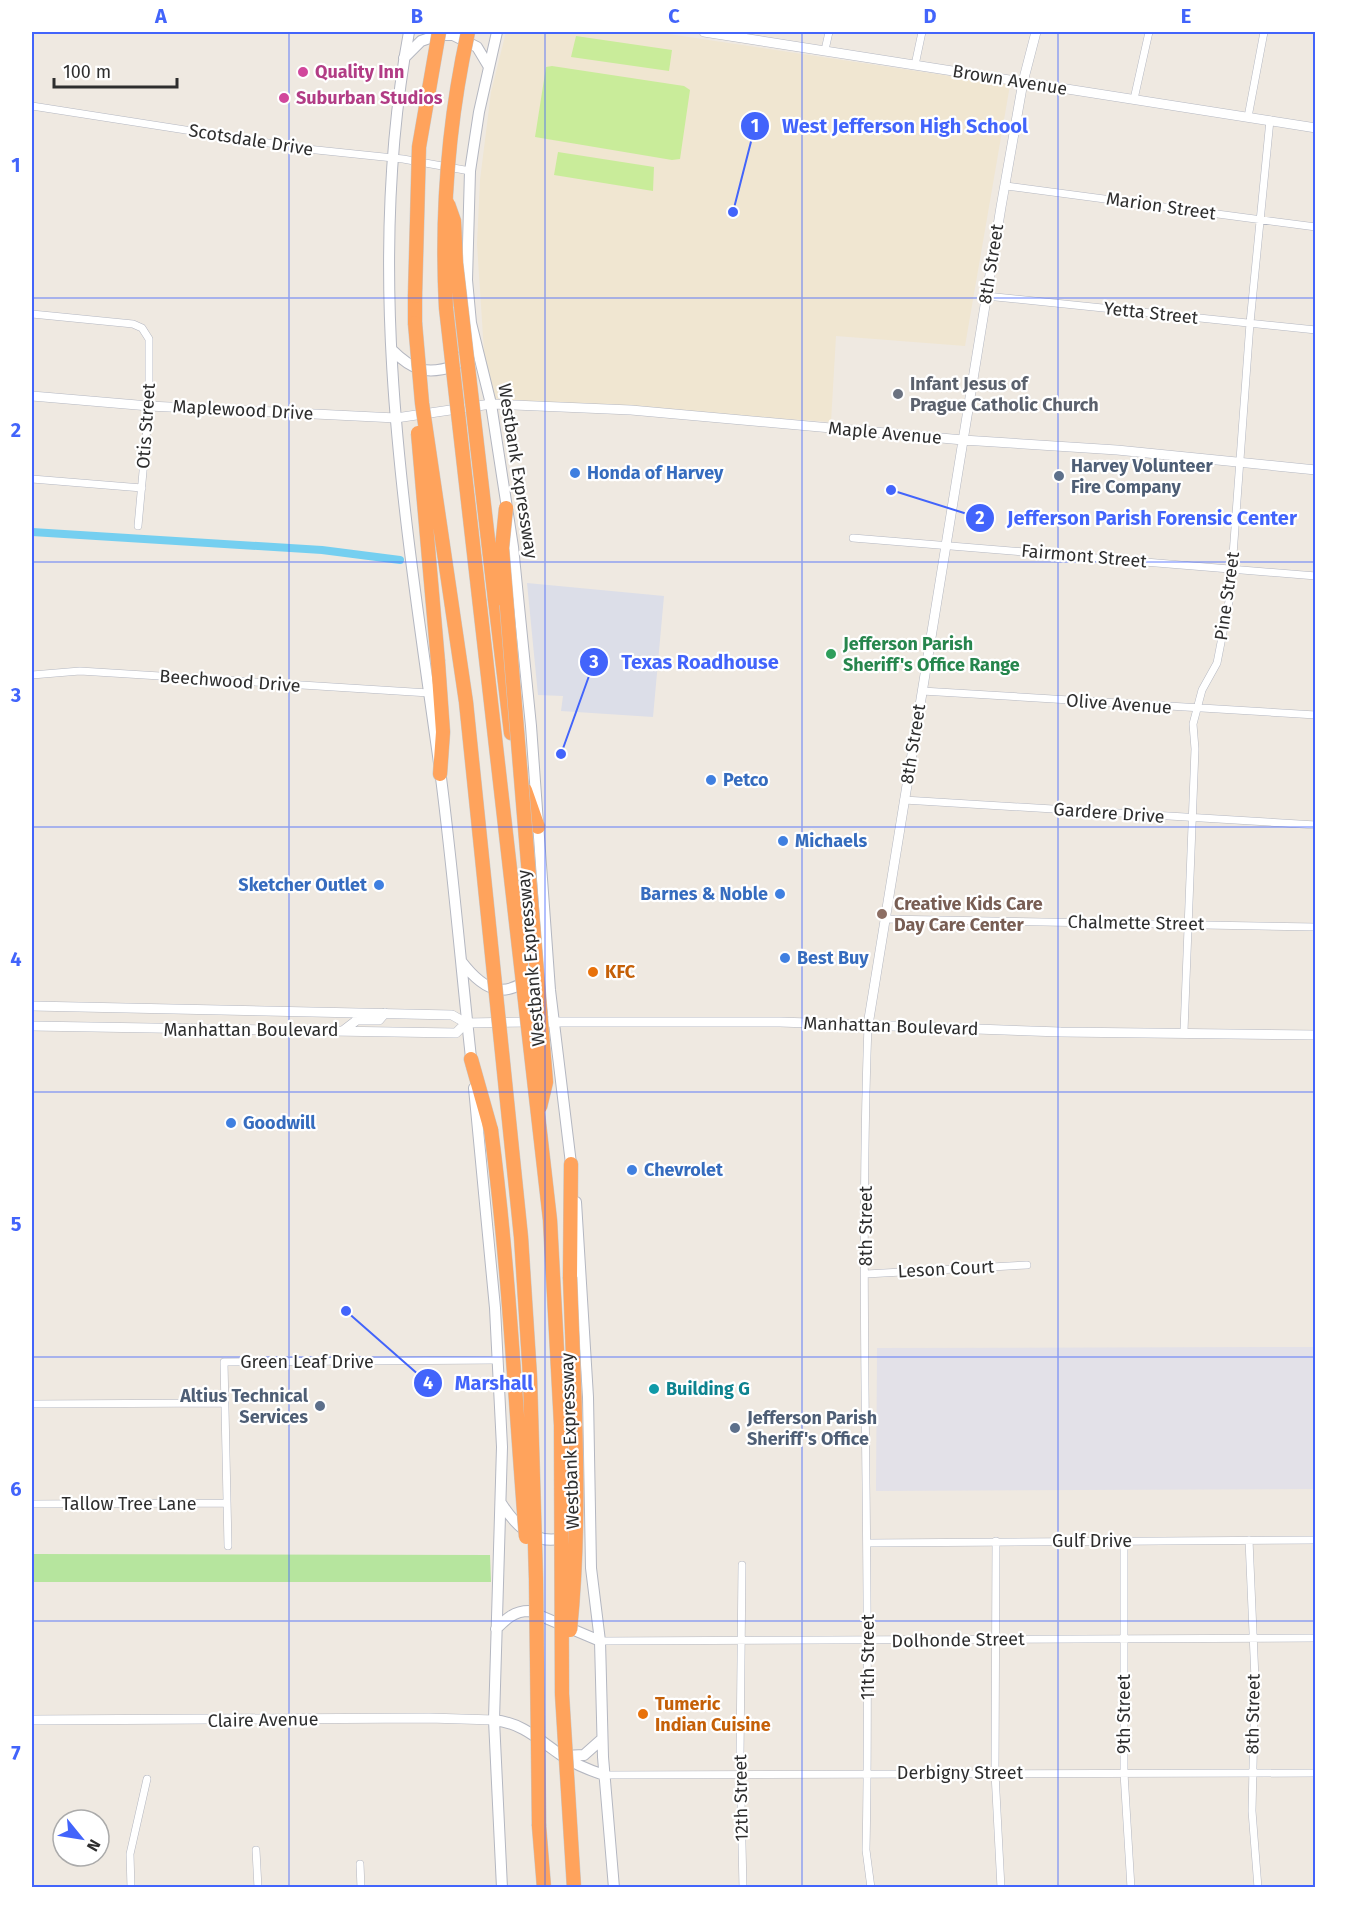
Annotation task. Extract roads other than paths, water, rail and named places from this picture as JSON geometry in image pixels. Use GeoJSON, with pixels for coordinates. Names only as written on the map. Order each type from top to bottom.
{"type":"FeatureCollection","features":[{"type":"Feature","properties":{"kind":"highway","name":"Westbank Expressway"},"geometry":{"type":"LineString","coordinates":[[439,32],[419,147],[414,264],[415,323],[422,403],[466,702],[521,1237],[530,1377],[536,1579],[538,1826],[544,1887]]}},
{"type":"Feature","properties":{"kind":"highway","name":"Westbank Expressway"},"geometry":{"type":"LineString","coordinates":[[468,32],[454,108],[445,196],[444,281],[450,364],[550,1220],[561,1425],[562,1694],[574,1887]]}},
{"type":"Feature","properties":{"kind":"highway"},"geometry":{"type":"LineString","coordinates":[[445,196],[454,221],[456,263],[514,760],[538,827]]}},
{"type":"Feature","properties":{"kind":"highway"},"geometry":{"type":"LineString","coordinates":[[415,323],[412,371],[434,693],[443,732],[440,774]]}},
{"type":"Feature","properties":{"kind":"highway"},"geometry":{"type":"LineString","coordinates":[[506,508],[502,549],[546,1082],[538,1118]]}},
{"type":"Feature","properties":{"kind":"highway"},"geometry":{"type":"LineString","coordinates":[[471,1059],[491,1130],[512,1325],[516,1413],[528,1558],[536,1579]]}},
{"type":"Feature","properties":{"kind":"highway"},"geometry":{"type":"LineString","coordinates":[[562,1694],[576,1569],[578,1508],[570,1277],[571,1164]]}},
{"type":"Feature","properties":{"kind":"highway"},"geometry":{"type":"LineString","coordinates":[[538,1826],[538,1887]]}},
{"type":"Feature","properties":{"kind":"main road"},"geometry":{"type":"LineString","coordinates":[[409,32],[392,158],[387,240],[396,418],[416,609],[434,693]]}},
{"type":"Feature","properties":{"kind":"main road","name":"Westbank Expressway"},"geometry":{"type":"LineString","coordinates":[[497,32],[470,171],[467,280],[474,336],[491,404],[518,595],[554,1022],[579,1229],[588,1385],[591,1568],[600,1641],[604,1775],[614,1887]]}},
{"type":"Feature","properties":{"kind":"main road"},"geometry":{"type":"LineString","coordinates":[[404,59],[421,41],[438,35],[453,35],[477,47],[489,67]]}},
{"type":"Feature","properties":{"kind":"main road"},"geometry":{"type":"LineString","coordinates":[[392,350],[401,360],[425,372],[437,372],[455,366],[464,357],[474,336]]}},
{"type":"Feature","properties":{"kind":"main road"},"geometry":{"type":"LineString","coordinates":[[440,774],[484,1178],[498,1360],[502,1447],[494,1720],[502,1887]]}},
{"type":"Feature","properties":{"kind":"main road"},"geometry":{"type":"LineString","coordinates":[[461,960],[483,985],[504,990],[517,987],[526,981],[548,958]]}},
{"type":"Feature","properties":{"kind":"main road"},"geometry":{"type":"LineString","coordinates":[[500,1502],[514,1524],[525,1532],[541,1538],[560,1539],[567,1536],[579,1524],[590,1504]]}},
{"type":"Feature","properties":{"kind":"main road"},"geometry":{"type":"LineString","coordinates":[[496,1629],[506,1618],[520,1611],[529,1611],[600,1641]]}},
{"type":"Feature","properties":{"kind":"main road"},"geometry":{"type":"LineString","coordinates":[[494,1720],[511,1722],[529,1731],[563,1756],[604,1775]]}},
{"type":"Feature","properties":{"kind":"main road"},"geometry":{"type":"LineString","coordinates":[[563,1756],[584,1755],[602,1739]]}},
{"type":"Feature","properties":{"kind":"street","name":"Brown Avenue"},"geometry":{"type":"LineString","coordinates":[[704,32],[1316,128]]}},
{"type":"Feature","properties":{"kind":"street"},"geometry":{"type":"LineString","coordinates":[[825,50],[829,32]]}},
{"type":"Feature","properties":{"kind":"street"},"geometry":{"type":"LineString","coordinates":[[915,65],[922,32]]}},
{"type":"Feature","properties":{"kind":"street","name":"8th Street"},"geometry":{"type":"LineString","coordinates":[[865,1427],[868,1025],[986,296],[1023,82],[1036,32]]}},
{"type":"Feature","properties":{"kind":"street"},"geometry":{"type":"LineString","coordinates":[[1134,99],[1149,32]]}},
{"type":"Feature","properties":{"kind":"street"},"geometry":{"type":"LineString","coordinates":[[1248,117],[1264,32]]}},
{"type":"Feature","properties":{"kind":"street","name":"Scotsdale Drive"},"geometry":{"type":"LineString","coordinates":[[32,106],[307,149],[392,158],[470,171]]}},
{"type":"Feature","properties":{"kind":"street","name":"Pine Street"},"geometry":{"type":"LineString","coordinates":[[1184,1032],[1195,749],[1193,724],[1202,690],[1217,663],[1230,596],[1250,323],[1270,120]]}},
{"type":"Feature","properties":{"kind":"street","name":"Marion Street"},"geometry":{"type":"LineString","coordinates":[[1006,186],[1316,227]]}},
{"type":"Feature","properties":{"kind":"street","name":"Yetta Street"},"geometry":{"type":"LineString","coordinates":[[986,296],[1316,330]]}},
{"type":"Feature","properties":{"kind":"street","name":"Otis Street"},"geometry":{"type":"LineString","coordinates":[[32,314],[133,324],[142,328],[149,339],[149,406],[138,526]]}},
{"type":"Feature","properties":{"kind":"street","name":"Maplewood Drive"},"geometry":{"type":"LineString","coordinates":[[32,396],[149,406],[396,418],[454,410]]}},
{"type":"Feature","properties":{"kind":"street","name":"Maple Avenue"},"geometry":{"type":"LineString","coordinates":[[454,410],[491,404],[631,410],[963,440],[1117,450],[1316,470]]}},
{"type":"Feature","properties":{"kind":"street"},"geometry":{"type":"LineString","coordinates":[[32,478],[141,488]]}},
{"type":"Feature","properties":{"kind":"street","name":"Fairmont Street"},"geometry":{"type":"LineString","coordinates":[[853,538],[1316,576]]}},
{"type":"Feature","properties":{"kind":"street","name":"Beechwood Drive"},"geometry":{"type":"LineString","coordinates":[[32,675],[80,671],[434,693]]}},
{"type":"Feature","properties":{"kind":"street","name":"Olive Avenue"},"geometry":{"type":"LineString","coordinates":[[922,691],[1316,715]]}},
{"type":"Feature","properties":{"kind":"street","name":"Gardere Drive"},"geometry":{"type":"LineString","coordinates":[[904,800],[1316,825]]}},
{"type":"Feature","properties":{"kind":"street","name":"Chalmette Street"},"geometry":{"type":"LineString","coordinates":[[884,919],[1316,927]]}},
{"type":"Feature","properties":{"kind":"street","name":"Manhattan Boulevard"},"geometry":{"type":"LineString","coordinates":[[32,1006],[452,1014],[466,1023],[868,1025],[1061,1032],[1316,1035]]}},
{"type":"Feature","properties":{"kind":"street"},"geometry":{"type":"LineString","coordinates":[[32,1012],[57,1011],[63,1006]]}},
{"type":"Feature","properties":{"kind":"street"},"geometry":{"type":"LineString","coordinates":[[344,1030],[357,1020],[380,1020],[385,1013]]}},
{"type":"Feature","properties":{"kind":"street","name":"Manhattan Boulevard"},"geometry":{"type":"LineString","coordinates":[[32,1026],[456,1033],[466,1023]]}},
{"type":"Feature","properties":{"kind":"street","name":"Leson Court"},"geometry":{"type":"LineString","coordinates":[[866,1274],[1027,1265]]}},
{"type":"Feature","properties":{"kind":"street","name":"Green Leaf Drive"},"geometry":{"type":"LineString","coordinates":[[225,1403],[224,1362],[498,1360]]}},
{"type":"Feature","properties":{"kind":"street"},"geometry":{"type":"LineString","coordinates":[[32,1404],[225,1403],[228,1546]]}},
{"type":"Feature","properties":{"kind":"street","name":"11th Street"},"geometry":{"type":"LineString","coordinates":[[865,1427],[869,1543],[866,1850],[871,1887]]}},
{"type":"Feature","properties":{"kind":"street","name":"Tallow Tree Lane"},"geometry":{"type":"LineString","coordinates":[[32,1504],[226,1503]]}},
{"type":"Feature","properties":{"kind":"street","name":"9th Street"},"geometry":{"type":"LineString","coordinates":[[1124,1540],[1124,1773],[1131,1887]]}},
{"type":"Feature","properties":{"kind":"street","name":"8th Street"},"geometry":{"type":"LineString","coordinates":[[1250,1540],[1255,1679],[1251,1773],[1258,1887]]}},
{"type":"Feature","properties":{"kind":"street","name":"Gulf Drive"},"geometry":{"type":"LineString","coordinates":[[869,1543],[1316,1540]]}},
{"type":"Feature","properties":{"kind":"street"},"geometry":{"type":"LineString","coordinates":[[996,1541],[995,1773],[1001,1887]]}},
{"type":"Feature","properties":{"kind":"street","name":"12th Street"},"geometry":{"type":"LineString","coordinates":[[742,1565],[743,1887]]}},
{"type":"Feature","properties":{"kind":"street","name":"Dolhonde Street"},"geometry":{"type":"LineString","coordinates":[[600,1641],[1316,1638]]}},
{"type":"Feature","properties":{"kind":"street","name":"Claire Avenue"},"geometry":{"type":"LineString","coordinates":[[32,1720],[429,1718],[494,1720]]}},
{"type":"Feature","properties":{"kind":"street","name":"Derbigny Street"},"geometry":{"type":"LineString","coordinates":[[604,1775],[1316,1773]]}},
{"type":"Feature","properties":{"kind":"street"},"geometry":{"type":"LineString","coordinates":[[131,1887],[130,1854],[147,1779]]}},
{"type":"Feature","properties":{"kind":"street"},"geometry":{"type":"LineString","coordinates":[[256,1850],[258,1887]]}},
{"type":"Feature","properties":{"kind":"street"},"geometry":{"type":"LineString","coordinates":[[360,1864],[361,1887]]}},
{"type":"Feature","properties":{"kind":"waterway"},"geometry":{"type":"LineString","coordinates":[[32,532],[322,550],[400,560]]}},
{"type":"Feature","properties":{"kind":"place","name":"Quality Inn"},"geometry":{"type":"Point","coordinates":[303,72]}},
{"type":"Feature","properties":{"kind":"place","name":"Suburban Studios"},"geometry":{"type":"Point","coordinates":[284,98]}},
{"type":"Feature","properties":{"kind":"place","name":"West Jefferson High School"},"geometry":{"type":"Point","coordinates":[733,212]}},
{"type":"Feature","properties":{"kind":"place","name":"Infant Jesus of Prague Catholic Church"},"geometry":{"type":"Point","coordinates":[898,394]}},
{"type":"Feature","properties":{"kind":"place","name":"Honda of Harvey"},"geometry":{"type":"Point","coordinates":[575,473]}},
{"type":"Feature","properties":{"kind":"place","name":"Harvey Volunteer Fire Company"},"geometry":{"type":"Point","coordinates":[1059,476]}},
{"type":"Feature","properties":{"kind":"place","name":"Jefferson Parish Forensic Center"},"geometry":{"type":"Point","coordinates":[891,490]}},
{"type":"Feature","properties":{"kind":"place","name":"Jefferson Parish Sheriff's Office Range"},"geometry":{"type":"Point","coordinates":[831,654]}},
{"type":"Feature","properties":{"kind":"place","name":"Texas Roadhouse"},"geometry":{"type":"Point","coordinates":[561,754]}},
{"type":"Feature","properties":{"kind":"place","name":"Petco"},"geometry":{"type":"Point","coordinates":[711,780]}},
{"type":"Feature","properties":{"kind":"place","name":"Michaels"},"geometry":{"type":"Point","coordinates":[783,841]}},
{"type":"Feature","properties":{"kind":"place","name":"Sketcher Outlet"},"geometry":{"type":"Point","coordinates":[379,885]}},
{"type":"Feature","properties":{"kind":"place","name":"Barnes & Noble"},"geometry":{"type":"Point","coordinates":[780,894]}},
{"type":"Feature","properties":{"kind":"place","name":"Creative Kids Care Day Care Center"},"geometry":{"type":"Point","coordinates":[882,914]}},
{"type":"Feature","properties":{"kind":"place","name":"Best Buy"},"geometry":{"type":"Point","coordinates":[785,958]}},
{"type":"Feature","properties":{"kind":"place","name":"KFC"},"geometry":{"type":"Point","coordinates":[593,972]}},
{"type":"Feature","properties":{"kind":"place","name":"Goodwill"},"geometry":{"type":"Point","coordinates":[231,1123]}},
{"type":"Feature","properties":{"kind":"place","name":"Chevrolet"},"geometry":{"type":"Point","coordinates":[632,1170]}},
{"type":"Feature","properties":{"kind":"place","name":"Marshall"},"geometry":{"type":"Point","coordinates":[346,1311]}},
{"type":"Feature","properties":{"kind":"place","name":"Building G"},"geometry":{"type":"Point","coordinates":[654,1389]}},
{"type":"Feature","properties":{"kind":"place","name":"Altius Technical Services"},"geometry":{"type":"Point","coordinates":[320,1406]}},
{"type":"Feature","properties":{"kind":"place","name":"Jefferson Parish Sheriff's Office"},"geometry":{"type":"Point","coordinates":[735,1428]}},
{"type":"Feature","properties":{"kind":"place","name":"Tumeric Indian Cuisine"},"geometry":{"type":"Point","coordinates":[643,1714]}}]}
